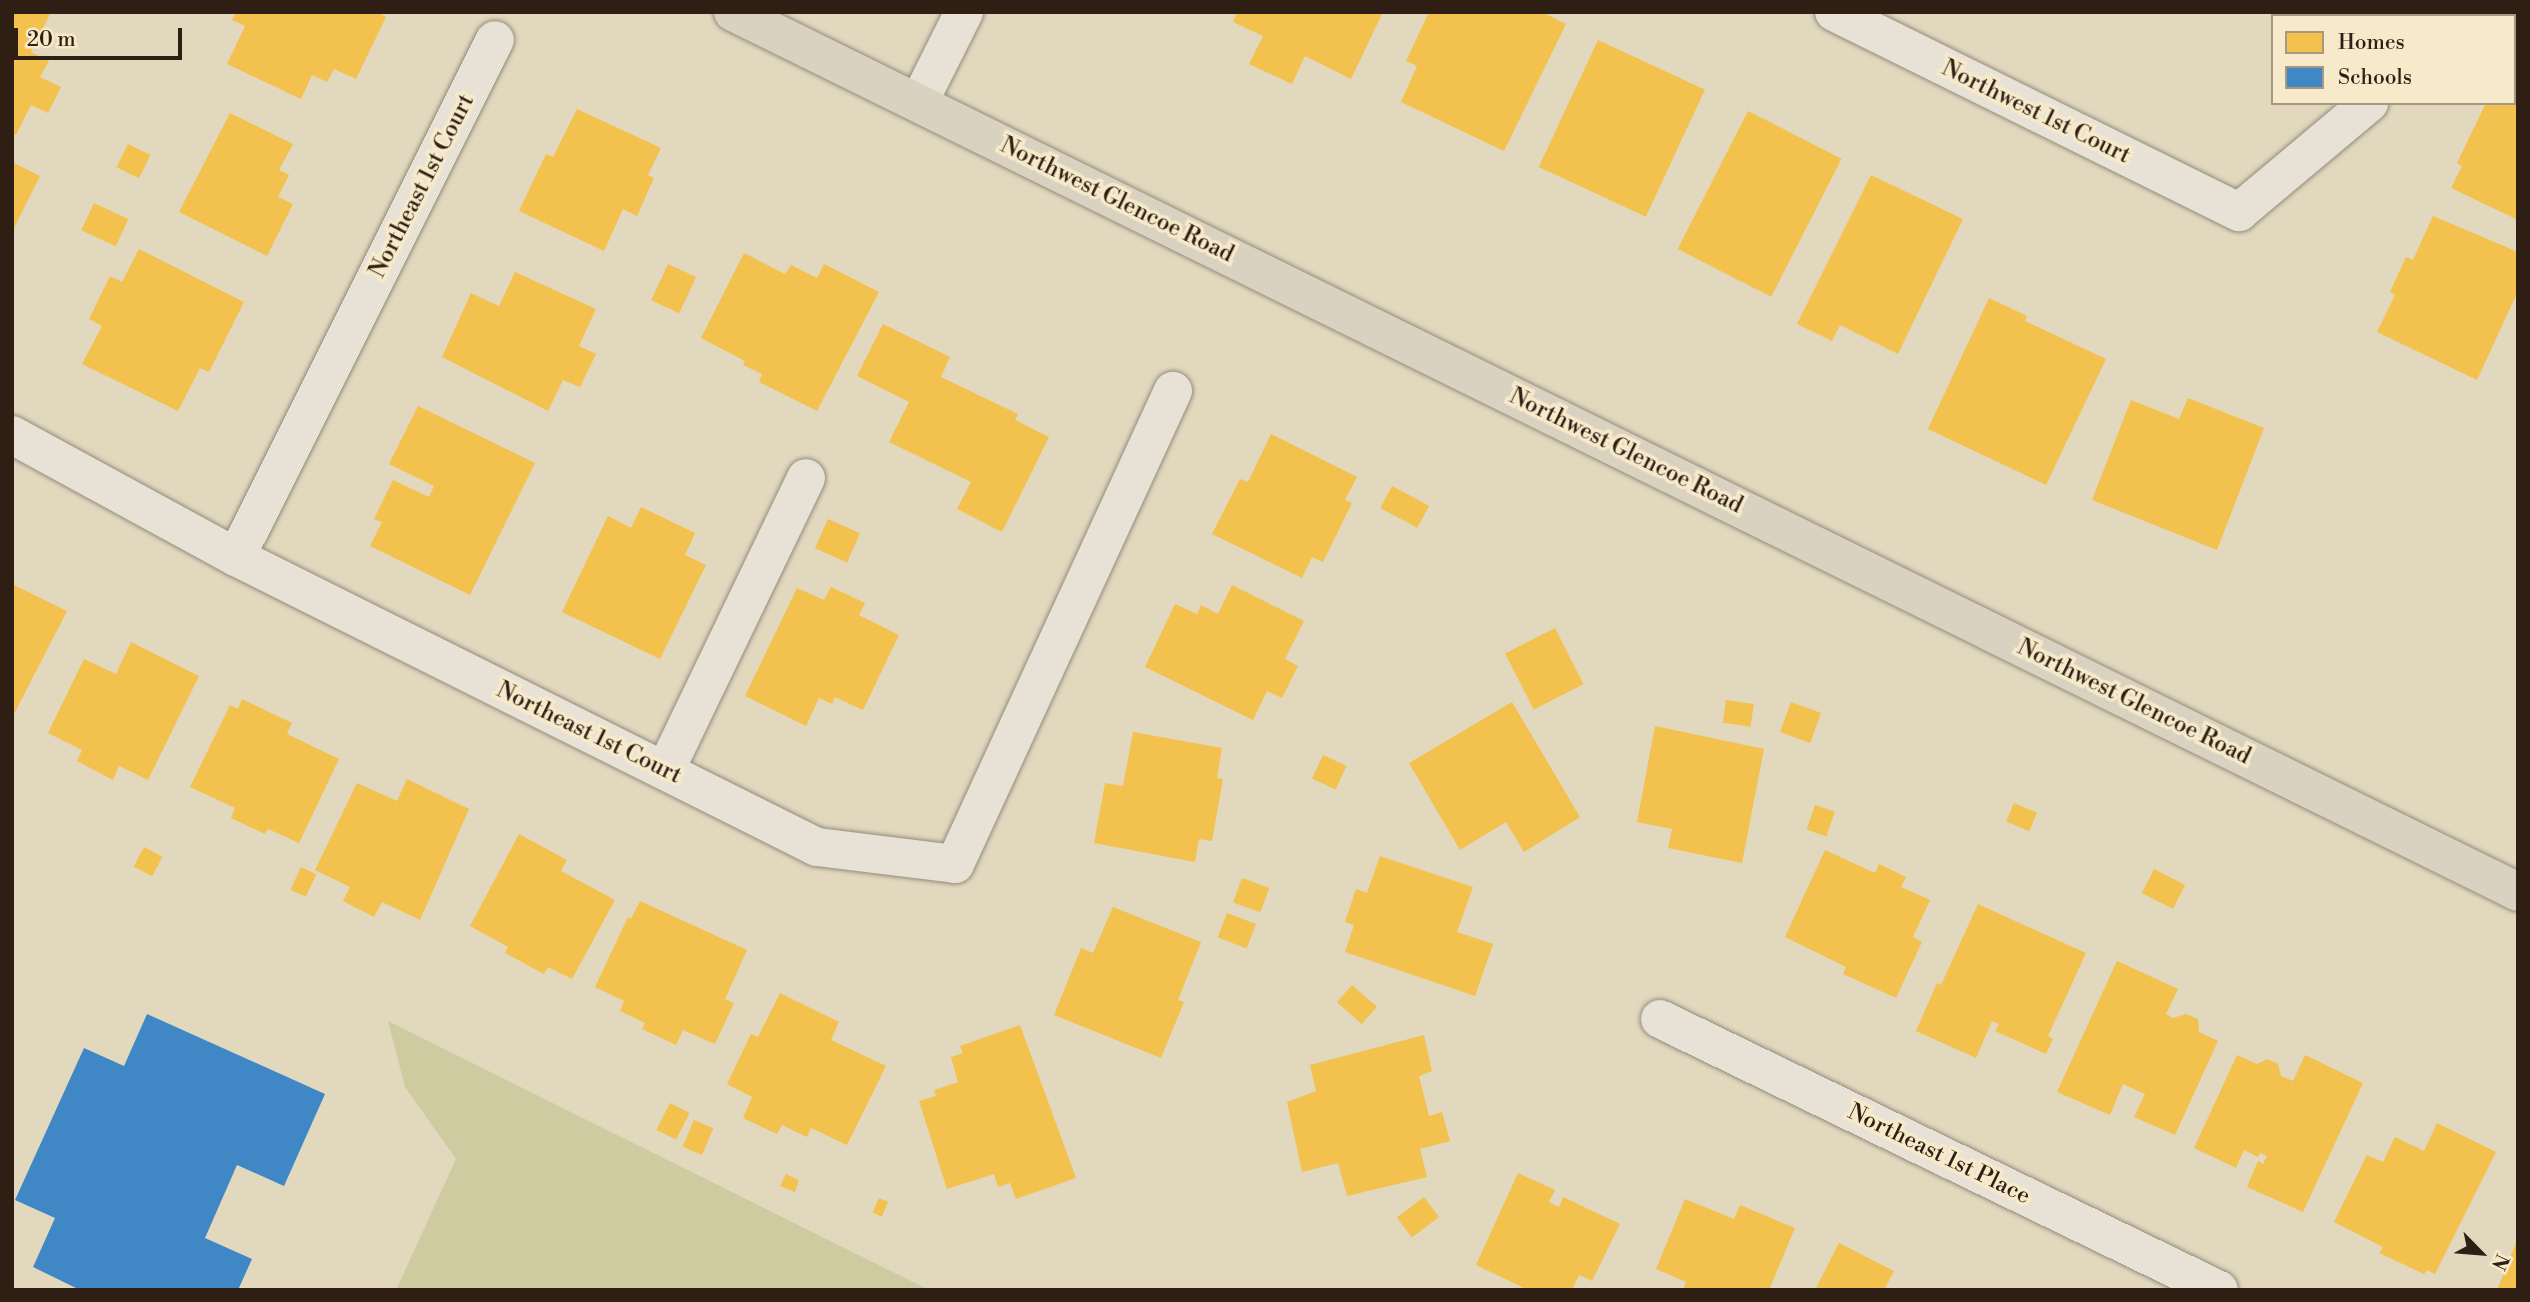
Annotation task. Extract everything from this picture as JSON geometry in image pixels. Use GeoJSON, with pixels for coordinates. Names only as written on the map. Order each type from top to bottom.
{"type":"FeatureCollection","features":[{"type":"Feature","properties":{"kind":"main road","name":"Northwest Glencoe Road"},"geometry":{"type":"LineString","coordinates":[[733,12],[2518,892]]}},
{"type":"Feature","properties":{"kind":"street"},"geometry":{"type":"LineString","coordinates":[[919,102],[964,12]]}},
{"type":"Feature","properties":{"kind":"street","name":"Northwest 1st Court"},"geometry":{"type":"LineString","coordinates":[[1833,12],[2239,212],[2367,105]]}},
{"type":"Feature","properties":{"kind":"street","name":"Northeast 1st Court"},"geometry":{"type":"LineString","coordinates":[[236,557],[495,40]]}},
{"type":"Feature","properties":{"kind":"street","name":"Northeast 1st Court"},"geometry":{"type":"LineString","coordinates":[[12,435],[236,557],[817,846],[955,864],[1173,391]]}},
{"type":"Feature","properties":{"kind":"street"},"geometry":{"type":"LineString","coordinates":[[665,771],[806,478]]}},
{"type":"Feature","properties":{"kind":"street","name":"Northeast 1st Place"},"geometry":{"type":"LineString","coordinates":[[1660,1019],[2219,1290]]}},
{"type":"Feature","properties":{"kind":"shaded area"},"geometry":{"type":"Polygon","coordinates":[[[388,1021],[929,1290],[396,1290],[456,1159],[405,1087],[388,1021]]]}},
{"type":"Feature","properties":{"kind":"building: Homes"},"geometry":{"type":"Polygon","coordinates":[[[12,12],[51,12],[31,52],[49,61],[40,77],[61,87],[48,113],[31,105],[16,135],[12,133],[12,12]]]}},
{"type":"Feature","properties":{"kind":"building: Homes"},"geometry":{"type":"Polygon","coordinates":[[[236,12],[377,12],[386,17],[356,79],[334,69],[327,82],[312,75],[301,99],[227,64],[245,26],[232,20],[236,12]]]}},
{"type":"Feature","properties":{"kind":"building: Homes"},"geometry":{"type":"Polygon","coordinates":[[[1237,12],[1383,12],[1351,79],[1305,56],[1292,84],[1249,64],[1263,36],[1233,22],[1237,12]]]}},
{"type":"Feature","properties":{"kind":"building: Homes"},"geometry":{"type":"Polygon","coordinates":[[[1429,12],[1542,12],[1566,24],[1504,151],[1401,102],[1417,66],[1406,61],[1429,12]]]}},
{"type":"Feature","properties":{"kind":"building: Homes"},"geometry":{"type":"Polygon","coordinates":[[[1598,40],[1705,90],[1646,217],[1539,167],[1598,40]]]}},
{"type":"Feature","properties":{"kind":"building: Homes"},"geometry":{"type":"Polygon","coordinates":[[[2518,72],[2518,220],[2451,188],[2462,166],[2457,163],[2485,105],[2516,105],[2518,72]]]}},
{"type":"Feature","properties":{"kind":"building: Homes"},"geometry":{"type":"Polygon","coordinates":[[[577,109],[661,148],[648,175],[654,178],[637,216],[623,209],[604,251],[519,211],[546,154],[553,157],[577,109]]]}},
{"type":"Feature","properties":{"kind":"building: Homes"},"geometry":{"type":"Polygon","coordinates":[[[1748,111],[1842,159],[1771,297],[1678,249],[1748,111]]]}},
{"type":"Feature","properties":{"kind":"building: Homes"},"geometry":{"type":"Polygon","coordinates":[[[230,113],[293,144],[279,170],[289,175],[278,197],[293,204],[267,256],[179,212],[230,113]]]}},
{"type":"Feature","properties":{"kind":"building: Homes"},"geometry":{"type":"Polygon","coordinates":[[[128,144],[150,155],[139,178],[117,167],[128,144]]]}},
{"type":"Feature","properties":{"kind":"building: Homes"},"geometry":{"type":"Polygon","coordinates":[[[12,162],[40,176],[12,232],[12,162]]]}},
{"type":"Feature","properties":{"kind":"building: Homes"},"geometry":{"type":"Polygon","coordinates":[[[1871,175],[1963,219],[1898,354],[1840,325],[1832,341],[1797,324],[1871,175]]]}},
{"type":"Feature","properties":{"kind":"building: Homes"},"geometry":{"type":"Polygon","coordinates":[[[94,203],[128,219],[116,246],[81,230],[94,203]]]}},
{"type":"Feature","properties":{"kind":"building: Homes"},"geometry":{"type":"Polygon","coordinates":[[[2433,216],[2518,252],[2518,291],[2477,380],[2377,332],[2395,295],[2390,292],[2406,257],[2413,260],[2433,216]]]}},
{"type":"Feature","properties":{"kind":"building: Homes"},"geometry":{"type":"Polygon","coordinates":[[[139,249],[244,302],[209,372],[200,368],[178,411],[82,364],[102,326],[89,319],[110,276],[122,282],[139,249]]]}},
{"type":"Feature","properties":{"kind":"building: Homes"},"geometry":{"type":"Polygon","coordinates":[[[744,253],[785,274],[791,265],[817,278],[824,264],[879,292],[817,411],[759,382],[762,374],[743,365],[745,361],[701,338],[744,253]]]}},
{"type":"Feature","properties":{"kind":"building: Homes"},"geometry":{"type":"Polygon","coordinates":[[[668,264],[696,277],[679,313],[651,300],[668,264]]]}},
{"type":"Feature","properties":{"kind":"building: Homes"},"geometry":{"type":"Polygon","coordinates":[[[515,272],[596,309],[579,346],[596,354],[580,387],[563,380],[548,411],[442,357],[471,293],[499,306],[515,272]]]}},
{"type":"Feature","properties":{"kind":"building: Homes"},"geometry":{"type":"Polygon","coordinates":[[[1989,298],[2027,316],[2025,321],[2106,359],[2046,485],[1928,429],[1989,298]]]}},
{"type":"Feature","properties":{"kind":"building: Homes"},"geometry":{"type":"Polygon","coordinates":[[[883,324],[950,357],[941,377],[1018,414],[1015,420],[1049,437],[1002,532],[957,509],[971,482],[889,442],[909,402],[857,376],[883,324]]]}},
{"type":"Feature","properties":{"kind":"building: Homes"},"geometry":{"type":"Polygon","coordinates":[[[2188,398],[2264,428],[2217,550],[2092,500],[2131,400],[2179,419],[2188,398]]]}},
{"type":"Feature","properties":{"kind":"building: Homes"},"geometry":{"type":"Polygon","coordinates":[[[418,406],[535,463],[470,595],[370,546],[382,522],[374,519],[393,480],[429,497],[434,486],[389,464],[418,406]]]}},
{"type":"Feature","properties":{"kind":"building: Homes"},"geometry":{"type":"Polygon","coordinates":[[[1271,434],[1357,477],[1345,500],[1352,503],[1323,562],[1312,557],[1302,578],[1212,534],[1240,479],[1248,482],[1271,434]]]}},
{"type":"Feature","properties":{"kind":"building: Homes"},"geometry":{"type":"Polygon","coordinates":[[[1392,486],[1429,506],[1417,528],[1380,508],[1392,486]]]}},
{"type":"Feature","properties":{"kind":"building: Homes"},"geometry":{"type":"Polygon","coordinates":[[[641,507],[695,533],[685,555],[706,565],[660,659],[562,612],[608,516],[631,528],[641,507]]]}},
{"type":"Feature","properties":{"kind":"building: Homes"},"geometry":{"type":"Polygon","coordinates":[[[828,519],[860,533],[847,562],[815,548],[828,519]]]}},
{"type":"Feature","properties":{"kind":"building: Homes"},"geometry":{"type":"Polygon","coordinates":[[[12,584],[67,611],[12,718],[12,584]]]}},
{"type":"Feature","properties":{"kind":"building: Homes"},"geometry":{"type":"Polygon","coordinates":[[[1232,585],[1304,621],[1285,659],[1298,666],[1282,698],[1267,691],[1253,720],[1145,667],[1175,604],[1197,614],[1201,605],[1218,614],[1232,585]]]}},
{"type":"Feature","properties":{"kind":"building: Homes"},"geometry":{"type":"Polygon","coordinates":[[[831,587],[865,603],[859,615],[899,635],[863,710],[835,697],[832,704],[819,698],[806,726],[745,696],[797,588],[824,600],[831,587]]]}},
{"type":"Feature","properties":{"kind":"building: Homes"},"geometry":{"type":"Polygon","coordinates":[[[1555,628],[1584,684],[1534,710],[1505,653],[1555,628]]]}},
{"type":"Feature","properties":{"kind":"building: Homes"},"geometry":{"type":"Polygon","coordinates":[[[131,642],[199,676],[148,780],[119,766],[113,780],[77,761],[82,750],[48,733],[84,659],[116,674],[131,642]]]}},
{"type":"Feature","properties":{"kind":"building: Homes"},"geometry":{"type":"Polygon","coordinates":[[[242,699],[292,723],[287,734],[339,759],[299,843],[268,829],[265,834],[231,818],[235,808],[190,787],[230,705],[238,709],[242,699]]]}},
{"type":"Feature","properties":{"kind":"building: Homes"},"geometry":{"type":"Polygon","coordinates":[[[1726,700],[1754,704],[1751,727],[1723,723],[1726,700]]]}},
{"type":"Feature","properties":{"kind":"building: Homes"},"geometry":{"type":"Polygon","coordinates":[[[1512,702],[1580,817],[1524,852],[1506,822],[1460,850],[1409,763],[1512,702]]]}},
{"type":"Feature","properties":{"kind":"building: Homes"},"geometry":{"type":"Polygon","coordinates":[[[1791,702],[1821,713],[1810,743],[1780,732],[1791,702]]]}},
{"type":"Feature","properties":{"kind":"building: Homes"},"geometry":{"type":"Polygon","coordinates":[[[1655,726],[1764,749],[1742,863],[1668,848],[1672,829],[1637,822],[1655,726]]]}},
{"type":"Feature","properties":{"kind":"building: Homes"},"geometry":{"type":"Polygon","coordinates":[[[1133,732],[1222,748],[1217,778],[1223,779],[1212,841],[1199,839],[1195,862],[1094,843],[1105,783],[1123,786],[1133,732]]]}},
{"type":"Feature","properties":{"kind":"building: Homes"},"geometry":{"type":"Polygon","coordinates":[[[1323,755],[1347,766],[1336,790],[1312,779],[1323,755]]]}},
{"type":"Feature","properties":{"kind":"building: Homes"},"geometry":{"type":"Polygon","coordinates":[[[407,779],[469,809],[420,920],[382,902],[374,917],[343,901],[350,887],[315,870],[357,783],[397,801],[407,779]]]}},
{"type":"Feature","properties":{"kind":"building: Homes"},"geometry":{"type":"Polygon","coordinates":[[[2014,803],[2037,813],[2029,831],[2006,821],[2014,803]]]}},
{"type":"Feature","properties":{"kind":"building: Homes"},"geometry":{"type":"Polygon","coordinates":[[[1815,805],[1835,812],[1826,836],[1807,830],[1815,805]]]}},
{"type":"Feature","properties":{"kind":"building: Homes"},"geometry":{"type":"Polygon","coordinates":[[[519,834],[567,860],[561,871],[615,900],[572,979],[548,967],[544,974],[505,953],[508,947],[470,926],[519,834]]]}},
{"type":"Feature","properties":{"kind":"building: Homes"},"geometry":{"type":"Polygon","coordinates":[[[144,847],[163,857],[152,876],[134,866],[144,847]]]}},
{"type":"Feature","properties":{"kind":"building: Homes"},"geometry":{"type":"Polygon","coordinates":[[[1825,850],[1875,873],[1879,864],[1906,877],[1901,887],[1930,900],[1913,937],[1922,942],[1896,998],[1843,974],[1846,967],[1785,937],[1825,850]]]}},
{"type":"Feature","properties":{"kind":"building: Homes"},"geometry":{"type":"Polygon","coordinates":[[[1380,856],[1473,887],[1457,932],[1493,944],[1475,996],[1345,952],[1354,925],[1345,922],[1356,889],[1367,893],[1380,856]]]}},
{"type":"Feature","properties":{"kind":"building: Homes"},"geometry":{"type":"Polygon","coordinates":[[[301,867],[316,874],[306,897],[290,890],[301,867]]]}},
{"type":"Feature","properties":{"kind":"building: Homes"},"geometry":{"type":"Polygon","coordinates":[[[2154,869],[2185,885],[2173,909],[2142,893],[2154,869]]]}},
{"type":"Feature","properties":{"kind":"building: Homes"},"geometry":{"type":"Polygon","coordinates":[[[1242,878],[1269,888],[1260,912],[1233,902],[1242,878]]]}},
{"type":"Feature","properties":{"kind":"building: Homes"},"geometry":{"type":"Polygon","coordinates":[[[640,901],[747,950],[725,999],[734,1003],[715,1044],[683,1030],[676,1045],[642,1029],[645,1023],[620,1011],[624,1001],[595,987],[628,917],[631,919],[640,901]]]}},
{"type":"Feature","properties":{"kind":"building: Homes"},"geometry":{"type":"Polygon","coordinates":[[[1978,904],[2086,953],[2048,1036],[2053,1039],[2046,1054],[1995,1031],[1999,1024],[1992,1021],[1976,1058],[1916,1031],[1937,983],[1941,985],[1978,904]]]}},
{"type":"Feature","properties":{"kind":"building: Homes"},"geometry":{"type":"Polygon","coordinates":[[[1113,907],[1201,942],[1178,1000],[1184,1002],[1161,1058],[1054,1015],[1081,948],[1093,953],[1113,907]]]}},
{"type":"Feature","properties":{"kind":"building: Homes"},"geometry":{"type":"Polygon","coordinates":[[[1227,913],[1256,924],[1247,948],[1218,937],[1227,913]]]}},
{"type":"Feature","properties":{"kind":"building: Homes"},"geometry":{"type":"Polygon","coordinates":[[[2117,961],[2178,989],[2166,1014],[2173,1018],[2186,1014],[2198,1019],[2199,1032],[2218,1041],[2175,1135],[2134,1117],[2145,1094],[2123,1084],[2110,1115],[2057,1092],[2117,961]]]}},
{"type":"Feature","properties":{"kind":"building: Homes"},"geometry":{"type":"Polygon","coordinates":[[[1352,985],[1377,1007],[1362,1024],[1337,1002],[1352,985]]]}},
{"type":"Feature","properties":{"kind":"building: Homes"},"geometry":{"type":"Polygon","coordinates":[[[780,993],[839,1022],[831,1040],[886,1066],[847,1145],[811,1128],[807,1137],[782,1125],[777,1134],[743,1118],[752,1097],[727,1084],[751,1034],[758,1037],[780,993]]]}},
{"type":"Feature","properties":{"kind":"building: Homes"},"geometry":{"type":"Polygon","coordinates":[[[1020,1025],[1076,1178],[1016,1199],[1010,1183],[998,1187],[994,1174],[947,1189],[919,1101],[936,1096],[934,1090],[958,1082],[951,1057],[963,1053],[960,1046],[1020,1025]]]}},
{"type":"Feature","properties":{"kind":"building: Homes"},"geometry":{"type":"Polygon","coordinates":[[[1424,1035],[1432,1071],[1419,1076],[1429,1116],[1442,1112],[1450,1141],[1420,1149],[1427,1177],[1347,1196],[1338,1163],[1302,1172],[1287,1102],[1316,1091],[1310,1065],[1424,1035]]]}},
{"type":"Feature","properties":{"kind":"building: Homes"},"geometry":{"type":"Polygon","coordinates":[[[2237,1055],[2257,1064],[2267,1059],[2278,1064],[2281,1076],[2293,1081],[2305,1055],[2363,1083],[2303,1212],[2247,1187],[2258,1161],[2263,1164],[2267,1156],[2260,1153],[2258,1157],[2244,1150],[2236,1168],[2194,1148],[2237,1055]]]}},
{"type":"Feature","properties":{"kind":"building: Homes"},"geometry":{"type":"Polygon","coordinates":[[[670,1103],[690,1113],[676,1140],[656,1130],[670,1103]]]}},
{"type":"Feature","properties":{"kind":"building: Homes"},"geometry":{"type":"Polygon","coordinates":[[[694,1120],[713,1128],[702,1155],[683,1147],[694,1120]]]}},
{"type":"Feature","properties":{"kind":"building: Homes"},"geometry":{"type":"Polygon","coordinates":[[[2437,1123],[2496,1152],[2435,1274],[2427,1270],[2424,1274],[2379,1253],[2383,1247],[2334,1222],[2367,1155],[2383,1162],[2395,1137],[2424,1151],[2437,1123]]]}},
{"type":"Feature","properties":{"kind":"building: Homes"},"geometry":{"type":"Polygon","coordinates":[[[1518,1173],[1555,1190],[1549,1202],[1559,1207],[1563,1197],[1620,1224],[1592,1281],[1579,1275],[1572,1290],[1528,1290],[1476,1265],[1518,1173]]]}},
{"type":"Feature","properties":{"kind":"building: Homes"},"geometry":{"type":"Polygon","coordinates":[[[786,1174],[799,1180],[795,1192],[780,1186],[786,1174]]]}},
{"type":"Feature","properties":{"kind":"building: Homes"},"geometry":{"type":"Polygon","coordinates":[[[1424,1197],[1439,1217],[1412,1237],[1397,1217],[1424,1197]]]}},
{"type":"Feature","properties":{"kind":"building: Homes"},"geometry":{"type":"Polygon","coordinates":[[[879,1198],[888,1202],[882,1217],[872,1213],[879,1198]]]}},
{"type":"Feature","properties":{"kind":"building: Homes"},"geometry":{"type":"Polygon","coordinates":[[[1685,1199],[1734,1219],[1740,1205],[1795,1228],[1769,1290],[1683,1290],[1686,1282],[1656,1269],[1685,1199]]]}},
{"type":"Feature","properties":{"kind":"building: Homes"},"geometry":{"type":"Polygon","coordinates":[[[2518,1238],[2518,1290],[2497,1290],[2518,1238]]]}},
{"type":"Feature","properties":{"kind":"building: Homes"},"geometry":{"type":"Polygon","coordinates":[[[1839,1243],[1894,1271],[1884,1290],[1815,1290],[1839,1243]]]}},
{"type":"Feature","properties":{"kind":"building: Schools"},"geometry":{"type":"Polygon","coordinates":[[[147,1014],[325,1094],[284,1186],[237,1165],[205,1238],[252,1259],[238,1290],[80,1290],[33,1267],[55,1218],[15,1200],[84,1048],[124,1066],[147,1014]]]}}]}
